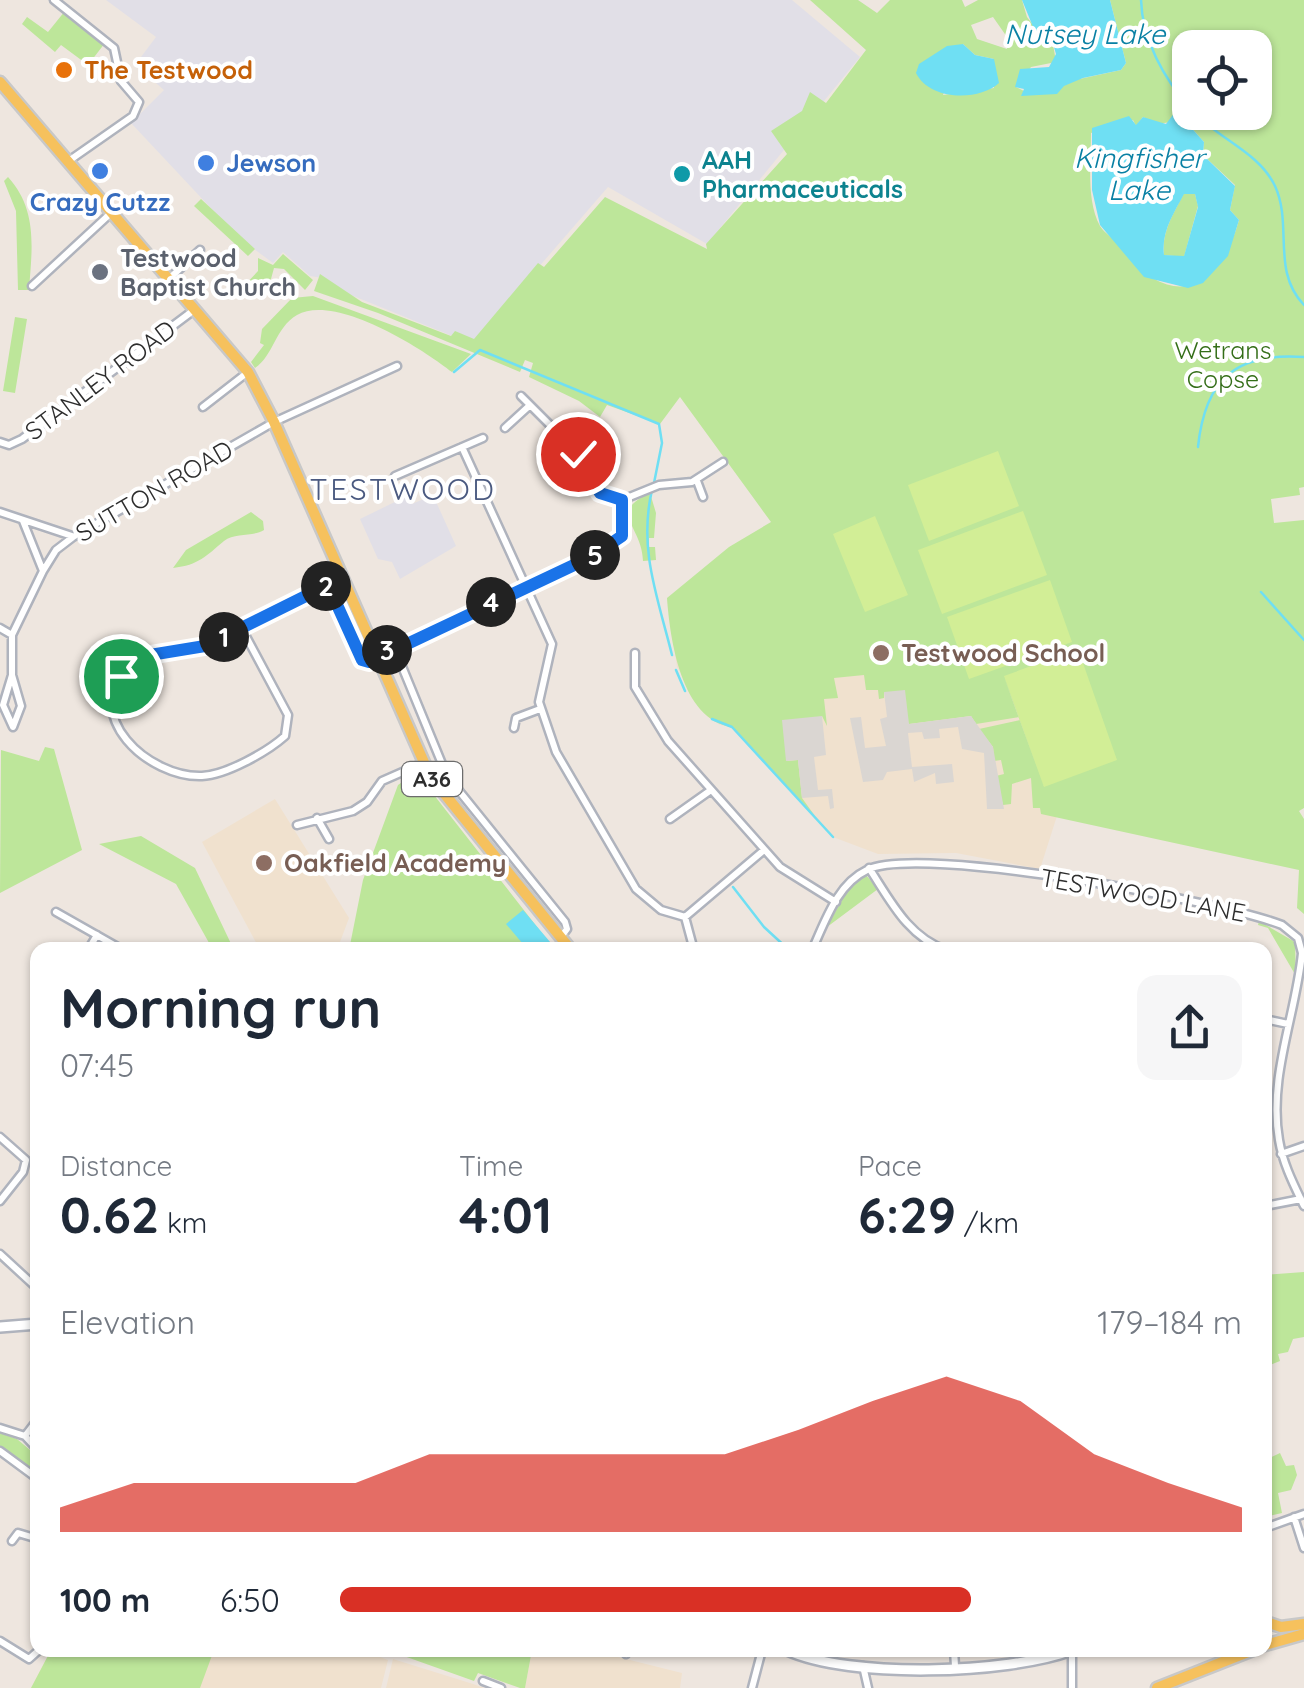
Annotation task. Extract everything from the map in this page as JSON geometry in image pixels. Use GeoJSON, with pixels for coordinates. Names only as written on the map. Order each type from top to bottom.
{"type":"FeatureCollection","features":[{"type":"Feature","properties":{"kind":"main road","name":"A36"},"geometry":{"type":"LineString","coordinates":[[0,82],[114,210],[248,372],[274,422],[424,763],[452,809],[563,942]]}},
{"type":"Feature","properties":{"kind":"main road"},"geometry":{"type":"LineString","coordinates":[[1272,1623],[1281,1627],[1304,1624]]}},
{"type":"Feature","properties":{"kind":"main road"},"geometry":{"type":"LineString","coordinates":[[1272,1643],[1304,1634]]}},
{"type":"Feature","properties":{"kind":"main road"},"geometry":{"type":"LineString","coordinates":[[1205,1668],[1213,1657]]}},
{"type":"Feature","properties":{"kind":"main road"},"geometry":{"type":"LineString","coordinates":[[1157,1688],[1233,1657]]}},
{"type":"Feature","properties":{"kind":"street"},"geometry":{"type":"LineString","coordinates":[[54,0],[114,48],[121,81],[140,104],[133,116],[70,160]]}},
{"type":"Feature","properties":{"kind":"street"},"geometry":{"type":"LineString","coordinates":[[32,286],[114,210]]}},
{"type":"Feature","properties":{"kind":"street"},"geometry":{"type":"LineString","coordinates":[[171,277],[200,250]]}},
{"type":"Feature","properties":{"kind":"street","name":"STANLEY ROAD"},"geometry":{"type":"LineString","coordinates":[[0,442],[9,445],[22,439],[197,308]]}},
{"type":"Feature","properties":{"kind":"street","name":"SUTTON ROAD"},"geometry":{"type":"LineString","coordinates":[[12,635],[56,550],[73,537],[274,422],[396,366]]}},
{"type":"Feature","properties":{"kind":"street"},"geometry":{"type":"LineString","coordinates":[[202,406],[248,372]]}},
{"type":"Feature","properties":{"kind":"street"},"geometry":{"type":"LineString","coordinates":[[521,396],[572,447],[600,493],[622,500],[659,485],[696,480],[724,462]]}},
{"type":"Feature","properties":{"kind":"street"},"geometry":{"type":"LineString","coordinates":[[505,428],[529,406]]}},
{"type":"Feature","properties":{"kind":"street"},"geometry":{"type":"LineString","coordinates":[[395,476],[483,438]]}},
{"type":"Feature","properties":{"kind":"street"},"geometry":{"type":"LineString","coordinates":[[462,447],[552,648],[540,709],[565,771],[633,885],[660,910],[685,916]]}},
{"type":"Feature","properties":{"kind":"street"},"geometry":{"type":"LineString","coordinates":[[696,480],[703,497]]}},
{"type":"Feature","properties":{"kind":"street"},"geometry":{"type":"LineString","coordinates":[[328,585],[362,660],[376,656],[591,557],[624,533],[622,500]]}},
{"type":"Feature","properties":{"kind":"street"},"geometry":{"type":"LineString","coordinates":[[0,512],[73,537]]}},
{"type":"Feature","properties":{"kind":"street"},"geometry":{"type":"LineString","coordinates":[[24,520],[43,571]]}},
{"type":"Feature","properties":{"kind":"street"},"geometry":{"type":"LineString","coordinates":[[242,629],[288,716],[285,736],[209,775],[185,774],[145,761],[115,719],[114,698],[121,676],[144,656],[198,649],[342,578]]}},
{"type":"Feature","properties":{"kind":"street"},"geometry":{"type":"LineString","coordinates":[[0,628],[12,635],[12,675],[4,705],[13,727],[21,706],[12,675]]}},
{"type":"Feature","properties":{"kind":"street"},"geometry":{"type":"LineString","coordinates":[[394,648],[440,764],[566,922],[566,942]]}},
{"type":"Feature","properties":{"kind":"street"},"geometry":{"type":"LineString","coordinates":[[635,653],[632,675],[638,692],[665,737],[795,880],[836,902]]}},
{"type":"Feature","properties":{"kind":"street"},"geometry":{"type":"LineString","coordinates":[[516,718],[540,709]]}},
{"type":"Feature","properties":{"kind":"street"},"geometry":{"type":"LineString","coordinates":[[508,712],[516,718]]}},
{"type":"Feature","properties":{"kind":"street"},"geometry":{"type":"LineString","coordinates":[[514,728],[516,718]]}},
{"type":"Feature","properties":{"kind":"street"},"geometry":{"type":"LineString","coordinates":[[297,825],[353,811],[371,798],[382,781],[424,763]]}},
{"type":"Feature","properties":{"kind":"street"},"geometry":{"type":"LineString","coordinates":[[670,819],[711,790]]}},
{"type":"Feature","properties":{"kind":"street"},"geometry":{"type":"LineString","coordinates":[[317,818],[330,839]]}},
{"type":"Feature","properties":{"kind":"street"},"geometry":{"type":"LineString","coordinates":[[685,916],[764,850]]}},
{"type":"Feature","properties":{"kind":"street","name":"TESTWOOD LANE"},"geometry":{"type":"LineString","coordinates":[[869,868],[898,862],[968,864],[1166,896],[1278,923],[1294,934],[1302,946],[1277,1110],[1281,1154],[1302,1203]]}},
{"type":"Feature","properties":{"kind":"street"},"geometry":{"type":"LineString","coordinates":[[816,942],[850,882],[869,868],[905,922],[925,942]]}},
{"type":"Feature","properties":{"kind":"street"},"geometry":{"type":"LineString","coordinates":[[56,912],[109,942]]}},
{"type":"Feature","properties":{"kind":"street"},"geometry":{"type":"LineString","coordinates":[[685,916],[692,942]]}},
{"type":"Feature","properties":{"kind":"street"},"geometry":{"type":"LineString","coordinates":[[92,942],[96,935]]}},
{"type":"Feature","properties":{"kind":"street"},"geometry":{"type":"LineString","coordinates":[[1272,1021],[1288,1024]]}},
{"type":"Feature","properties":{"kind":"street"},"geometry":{"type":"LineString","coordinates":[[0,1137],[26,1160],[23,1172],[0,1201]]}},
{"type":"Feature","properties":{"kind":"street"},"geometry":{"type":"LineString","coordinates":[[1281,1154],[1304,1146]]}},
{"type":"Feature","properties":{"kind":"street"},"geometry":{"type":"LineString","coordinates":[[1272,1205],[1302,1203]]}},
{"type":"Feature","properties":{"kind":"street"},"geometry":{"type":"LineString","coordinates":[[0,1254],[30,1282]]}},
{"type":"Feature","properties":{"kind":"street"},"geometry":{"type":"LineString","coordinates":[[0,1327],[30,1325]]}},
{"type":"Feature","properties":{"kind":"street"},"geometry":{"type":"LineString","coordinates":[[0,1428],[30,1441]]}},
{"type":"Feature","properties":{"kind":"street"},"geometry":{"type":"LineString","coordinates":[[25,1436],[30,1429]]}},
{"type":"Feature","properties":{"kind":"street"},"geometry":{"type":"LineString","coordinates":[[0,1451],[30,1473]]}},
{"type":"Feature","properties":{"kind":"street"},"geometry":{"type":"LineString","coordinates":[[1272,1525],[1304,1514]]}},
{"type":"Feature","properties":{"kind":"street"},"geometry":{"type":"LineString","coordinates":[[1294,1517],[1304,1548]]}},
{"type":"Feature","properties":{"kind":"street"},"geometry":{"type":"LineString","coordinates":[[12,1541],[20,1530],[30,1540]]}},
{"type":"Feature","properties":{"kind":"street"},"geometry":{"type":"LineString","coordinates":[[0,1641],[31,1657]]}},
{"type":"Feature","properties":{"kind":"street"},"geometry":{"type":"LineString","coordinates":[[752,1688],[760,1657]]}},
{"type":"Feature","properties":{"kind":"street"},"geometry":{"type":"LineString","coordinates":[[807,1657],[863,1666],[1015,1666],[1047,1657]]}},
{"type":"Feature","properties":{"kind":"street"},"geometry":{"type":"LineString","coordinates":[[954,1657],[955,1666]]}},
{"type":"Feature","properties":{"kind":"street"},"geometry":{"type":"LineString","coordinates":[[1072,1657],[1072,1688]]}},
{"type":"Feature","properties":{"kind":"street"},"geometry":{"type":"LineString","coordinates":[[863,1666],[868,1688]]}},
{"type":"Feature","properties":{"kind":"street"},"geometry":{"type":"LineString","coordinates":[[482,1681],[502,1688]]}},
{"type":"Feature","properties":{"kind":"shaded area"},"geometry":{"type":"Polygon","coordinates":[[[106,0],[792,0],[860,57],[707,244],[608,187],[472,344],[341,291],[323,278],[310,276],[283,252],[273,263],[238,237],[131,123],[164,90],[135,65],[156,37],[106,0]]]}},
{"type":"Feature","properties":{"kind":"shaded area","name":"Testwood School"},"geometry":{"type":"Polygon","coordinates":[[[861,475],[1156,837],[1057,816],[1040,869],[956,853],[878,854],[833,837],[732,727],[720,725],[707,716],[677,667],[667,598],[861,475]]]}},
{"type":"Feature","properties":{"kind":"shaded area"},"geometry":{"type":"Polygon","coordinates":[[[433,495],[456,546],[400,579],[392,562],[378,559],[360,519],[405,497],[412,504],[433,495]]]}},
{"type":"Feature","properties":{"kind":"shaded area"},"geometry":{"type":"Polygon","coordinates":[[[905,690],[909,724],[971,716],[993,747],[1004,809],[987,809],[984,753],[962,749],[958,727],[939,729],[940,738],[924,739],[922,732],[908,733],[912,767],[952,764],[954,782],[936,784],[935,773],[914,782],[912,769],[887,772],[883,780],[863,782],[850,718],[861,717],[865,748],[886,746],[880,719],[887,717],[884,692],[905,690]]]}},
{"type":"Feature","properties":{"kind":"shaded area"},"geometry":{"type":"Polygon","coordinates":[[[822,716],[826,755],[814,757],[818,790],[832,789],[834,808],[830,809],[828,796],[802,798],[798,760],[786,761],[782,720],[822,716]]]}},
{"type":"Feature","properties":{"kind":"shaded area","name":"Oakfield Academy"},"geometry":{"type":"Polygon","coordinates":[[[275,799],[349,918],[340,942],[256,942],[202,842],[275,799]]]}},
{"type":"Feature","properties":{"kind":"shaded area"},"geometry":{"type":"Polygon","coordinates":[[[47,1657],[388,1660],[381,1688],[31,1688],[47,1657]]]}},
{"type":"Feature","properties":{"kind":"shaded area"},"geometry":{"type":"Polygon","coordinates":[[[531,1657],[618,1657],[682,1673],[680,1688],[525,1688],[531,1657]]]}},
{"type":"Feature","properties":{"kind":"shaded area"},"geometry":{"type":"Polygon","coordinates":[[[393,1659],[473,1684],[484,1688],[386,1688],[393,1659]]]}},
{"type":"Feature","properties":{"kind":"green space","name":"Wetrans Copse"},"geometry":{"type":"Polygon","coordinates":[[[810,0],[858,0],[877,13],[890,0],[962,0],[965,7],[978,0],[1022,0],[1027,17],[1046,42],[1053,44],[1056,62],[1031,67],[1016,87],[1024,91],[1121,70],[1126,63],[1110,0],[1304,0],[1304,487],[1299,488],[1300,495],[1271,499],[1274,523],[1304,520],[1304,808],[1299,811],[1304,819],[1304,914],[1297,908],[1299,870],[1041,814],[1040,808],[1033,808],[1031,778],[1012,784],[1011,804],[1003,805],[996,776],[1004,774],[1001,760],[994,761],[993,747],[979,729],[1020,720],[1019,717],[976,724],[971,716],[909,724],[884,692],[884,698],[879,699],[878,690],[866,690],[864,675],[834,678],[838,698],[824,699],[827,726],[822,716],[787,761],[798,760],[802,798],[815,816],[732,727],[701,710],[690,694],[675,655],[667,598],[729,547],[771,522],[680,397],[660,424],[607,405],[600,417],[579,401],[529,377],[533,363],[525,360],[520,372],[314,291],[320,274],[362,302],[451,336],[455,331],[474,339],[538,263],[544,267],[605,197],[707,249],[706,244],[787,154],[771,131],[802,111],[810,92],[826,103],[866,50],[810,0]],[[993,17],[971,25],[977,39],[1007,49],[1007,37],[993,17]],[[1172,30],[1172,122],[1158,124],[1143,117],[1136,126],[1133,120],[1091,133],[1090,180],[1096,216],[1102,229],[1140,268],[1174,286],[1191,285],[1206,278],[1219,264],[1239,220],[1230,210],[1235,185],[1203,155],[1204,142],[1193,130],[1272,130],[1272,30],[1172,30]],[[963,44],[943,95],[994,88],[994,59],[975,55],[963,44]]]}},
{"type":"Feature","properties":{"kind":"green space"},"geometry":{"type":"Polygon","coordinates":[[[65,11],[105,43],[88,65],[61,45],[55,52],[22,24],[27,17],[48,32],[65,11]]]}},
{"type":"Feature","properties":{"kind":"green space"},"geometry":{"type":"Polygon","coordinates":[[[8,177],[29,216],[29,290],[18,290],[16,211],[4,181],[8,177]]]}},
{"type":"Feature","properties":{"kind":"green space"},"geometry":{"type":"Polygon","coordinates":[[[1184,193],[1195,194],[1198,206],[1184,257],[1164,255],[1166,231],[1184,193]]]}},
{"type":"Feature","properties":{"kind":"green space"},"geometry":{"type":"Polygon","coordinates":[[[201,199],[255,249],[248,256],[194,206],[201,199]]]}},
{"type":"Feature","properties":{"kind":"green space"},"geometry":{"type":"Polygon","coordinates":[[[283,254],[313,280],[305,290],[284,269],[274,268],[271,279],[252,298],[243,287],[258,271],[258,258],[273,265],[283,254]]]}},
{"type":"Feature","properties":{"kind":"green space"},"geometry":{"type":"Polygon","coordinates":[[[313,296],[471,354],[452,372],[377,326],[333,311],[313,310],[290,320],[255,368],[251,362],[264,345],[260,343],[262,329],[292,298],[313,296]]]}},
{"type":"Feature","properties":{"kind":"green space"},"geometry":{"type":"Polygon","coordinates":[[[15,317],[27,319],[15,393],[3,391],[15,317]]]}},
{"type":"Feature","properties":{"kind":"green space"},"geometry":{"type":"Polygon","coordinates":[[[998,451],[1019,506],[929,541],[908,485],[998,451]]]}},
{"type":"Feature","properties":{"kind":"green space"},"geometry":{"type":"Polygon","coordinates":[[[650,493],[656,513],[654,538],[649,538],[649,547],[655,547],[656,560],[643,561],[629,514],[637,500],[650,493]]]}},
{"type":"Feature","properties":{"kind":"green space"},"geometry":{"type":"Polygon","coordinates":[[[1023,511],[1047,575],[942,614],[918,550],[1023,511]]]}},
{"type":"Feature","properties":{"kind":"green space"},"geometry":{"type":"Polygon","coordinates":[[[251,512],[263,521],[264,530],[228,538],[196,562],[173,568],[186,550],[251,512]]]}},
{"type":"Feature","properties":{"kind":"green space"},"geometry":{"type":"Polygon","coordinates":[[[875,516],[908,595],[865,612],[833,534],[875,516]]]}},
{"type":"Feature","properties":{"kind":"green space"},"geometry":{"type":"Polygon","coordinates":[[[1050,580],[1072,642],[969,679],[947,617],[1050,580]]]}},
{"type":"Feature","properties":{"kind":"green space"},"geometry":{"type":"Polygon","coordinates":[[[1078,649],[1117,760],[1044,787],[1004,676],[1078,649]]]}},
{"type":"Feature","properties":{"kind":"green space"},"geometry":{"type":"Polygon","coordinates":[[[45,747],[54,749],[82,850],[0,893],[1,750],[39,761],[45,747]]]}},
{"type":"Feature","properties":{"kind":"green space"},"geometry":{"type":"Polygon","coordinates":[[[416,772],[549,942],[351,942],[363,880],[398,785],[416,772]]]}},
{"type":"Feature","properties":{"kind":"green space"},"geometry":{"type":"Polygon","coordinates":[[[141,836],[195,868],[230,942],[209,942],[176,884],[99,844],[141,836]]]}},
{"type":"Feature","properties":{"kind":"green space"},"geometry":{"type":"Polygon","coordinates":[[[866,875],[878,889],[827,927],[849,887],[866,875]]]}},
{"type":"Feature","properties":{"kind":"green space"},"geometry":{"type":"Polygon","coordinates":[[[1259,921],[1295,942],[1296,976],[1268,928],[1258,925],[1259,921]]]}},
{"type":"Feature","properties":{"kind":"green space"},"geometry":{"type":"Polygon","coordinates":[[[1304,1272],[1304,1337],[1293,1339],[1288,1352],[1278,1354],[1280,1361],[1272,1364],[1272,1274],[1304,1272]]]}},
{"type":"Feature","properties":{"kind":"green space"},"geometry":{"type":"Polygon","coordinates":[[[0,1433],[17,1439],[30,1450],[30,1471],[0,1448],[0,1433]]]}},
{"type":"Feature","properties":{"kind":"green space"},"geometry":{"type":"Polygon","coordinates":[[[1280,1453],[1286,1466],[1294,1465],[1297,1475],[1291,1490],[1278,1493],[1282,1513],[1272,1515],[1272,1457],[1280,1453]]]}},
{"type":"Feature","properties":{"kind":"green space"},"geometry":{"type":"Polygon","coordinates":[[[47,1657],[211,1657],[200,1688],[31,1688],[47,1657]]]}},
{"type":"Feature","properties":{"kind":"green space"},"geometry":{"type":"Polygon","coordinates":[[[407,1657],[531,1657],[525,1688],[478,1673],[474,1681],[407,1657]]]}},
{"type":"Feature","properties":{"kind":"water","name":"Nutsey Lake"},"geometry":{"type":"Polygon","coordinates":[[[1022,0],[1110,0],[1126,63],[1121,70],[1064,86],[1057,94],[1021,96],[1024,89],[1015,87],[1020,69],[1049,67],[1056,54],[1053,44],[1038,39],[1022,0]]]}},
{"type":"Feature","properties":{"kind":"water"},"geometry":{"type":"Polygon","coordinates":[[[963,44],[975,55],[994,59],[999,83],[979,93],[954,95],[922,82],[916,73],[919,64],[947,46],[963,44]]]}},
{"type":"Feature","properties":{"kind":"water","name":"Kingfisher Lake"},"geometry":{"type":"Polygon","coordinates":[[[1129,116],[1136,125],[1143,117],[1166,124],[1172,116],[1172,130],[1193,130],[1204,142],[1203,155],[1235,186],[1230,210],[1239,220],[1228,256],[1203,283],[1188,288],[1144,277],[1100,225],[1092,190],[1092,128],[1129,116]],[[1184,194],[1166,231],[1164,255],[1184,256],[1198,207],[1195,194],[1184,194]]]}},
{"type":"Feature","properties":{"kind":"water"},"geometry":{"type":"Polygon","coordinates":[[[523,910],[550,942],[521,942],[506,924],[523,910]]]}},
{"type":"Feature","properties":{"kind":"waterway"},"geometry":{"type":"LineString","coordinates":[[1141,0],[1145,29],[1172,84]]}},
{"type":"Feature","properties":{"kind":"waterway"},"geometry":{"type":"LineString","coordinates":[[1215,130],[1259,164],[1275,186],[1288,278],[1304,305]]}},
{"type":"Feature","properties":{"kind":"waterway"},"geometry":{"type":"LineString","coordinates":[[454,372],[480,350],[659,424],[662,443],[654,483]]}},
{"type":"Feature","properties":{"kind":"waterway"},"geometry":{"type":"LineString","coordinates":[[1198,447],[1208,404],[1228,375],[1260,359],[1304,357]]}},
{"type":"Feature","properties":{"kind":"waterway"},"geometry":{"type":"LineString","coordinates":[[652,490],[648,553],[672,655]]}},
{"type":"Feature","properties":{"kind":"waterway"},"geometry":{"type":"LineString","coordinates":[[1261,592],[1304,640]]}},
{"type":"Feature","properties":{"kind":"waterway"},"geometry":{"type":"LineString","coordinates":[[676,670],[685,691]]}},
{"type":"Feature","properties":{"kind":"waterway"},"geometry":{"type":"LineString","coordinates":[[712,719],[732,727],[833,837]]}},
{"type":"Feature","properties":{"kind":"waterway"},"geometry":{"type":"LineString","coordinates":[[733,887],[780,942]]}},
{"type":"Feature","properties":{"kind":"place","name":"The Testwood"},"geometry":{"type":"Point","coordinates":[64,70]}},
{"type":"Feature","properties":{"kind":"place","name":"Jewson"},"geometry":{"type":"Point","coordinates":[206,163]}},
{"type":"Feature","properties":{"kind":"place","name":"Crazy Cutzz"},"geometry":{"type":"Point","coordinates":[100,171]}},
{"type":"Feature","properties":{"kind":"place","name":"AAH Pharmaceuticals"},"geometry":{"type":"Point","coordinates":[682,174]}},
{"type":"Feature","properties":{"kind":"place","name":"Testwood Baptist Church"},"geometry":{"type":"Point","coordinates":[100,272]}},
{"type":"Feature","properties":{"kind":"place","name":"Testwood School"},"geometry":{"type":"Point","coordinates":[881,653]}},
{"type":"Feature","properties":{"kind":"place","name":"Oakfield Academy"},"geometry":{"type":"Point","coordinates":[264,863]}},
{"type":"Feature","properties":{"kind":"district","name":"TESTWOOD"},"geometry":{"type":"Point","coordinates":[403,490]}},
{"type":"Feature","properties":{"kind":"route"},"geometry":{"type":"LineString","coordinates":[[121,676],[144,656],[205,646],[328,585],[362,660],[369,662],[591,557],[622,536],[625,522],[622,500],[600,493],[578,454]]}}]}
